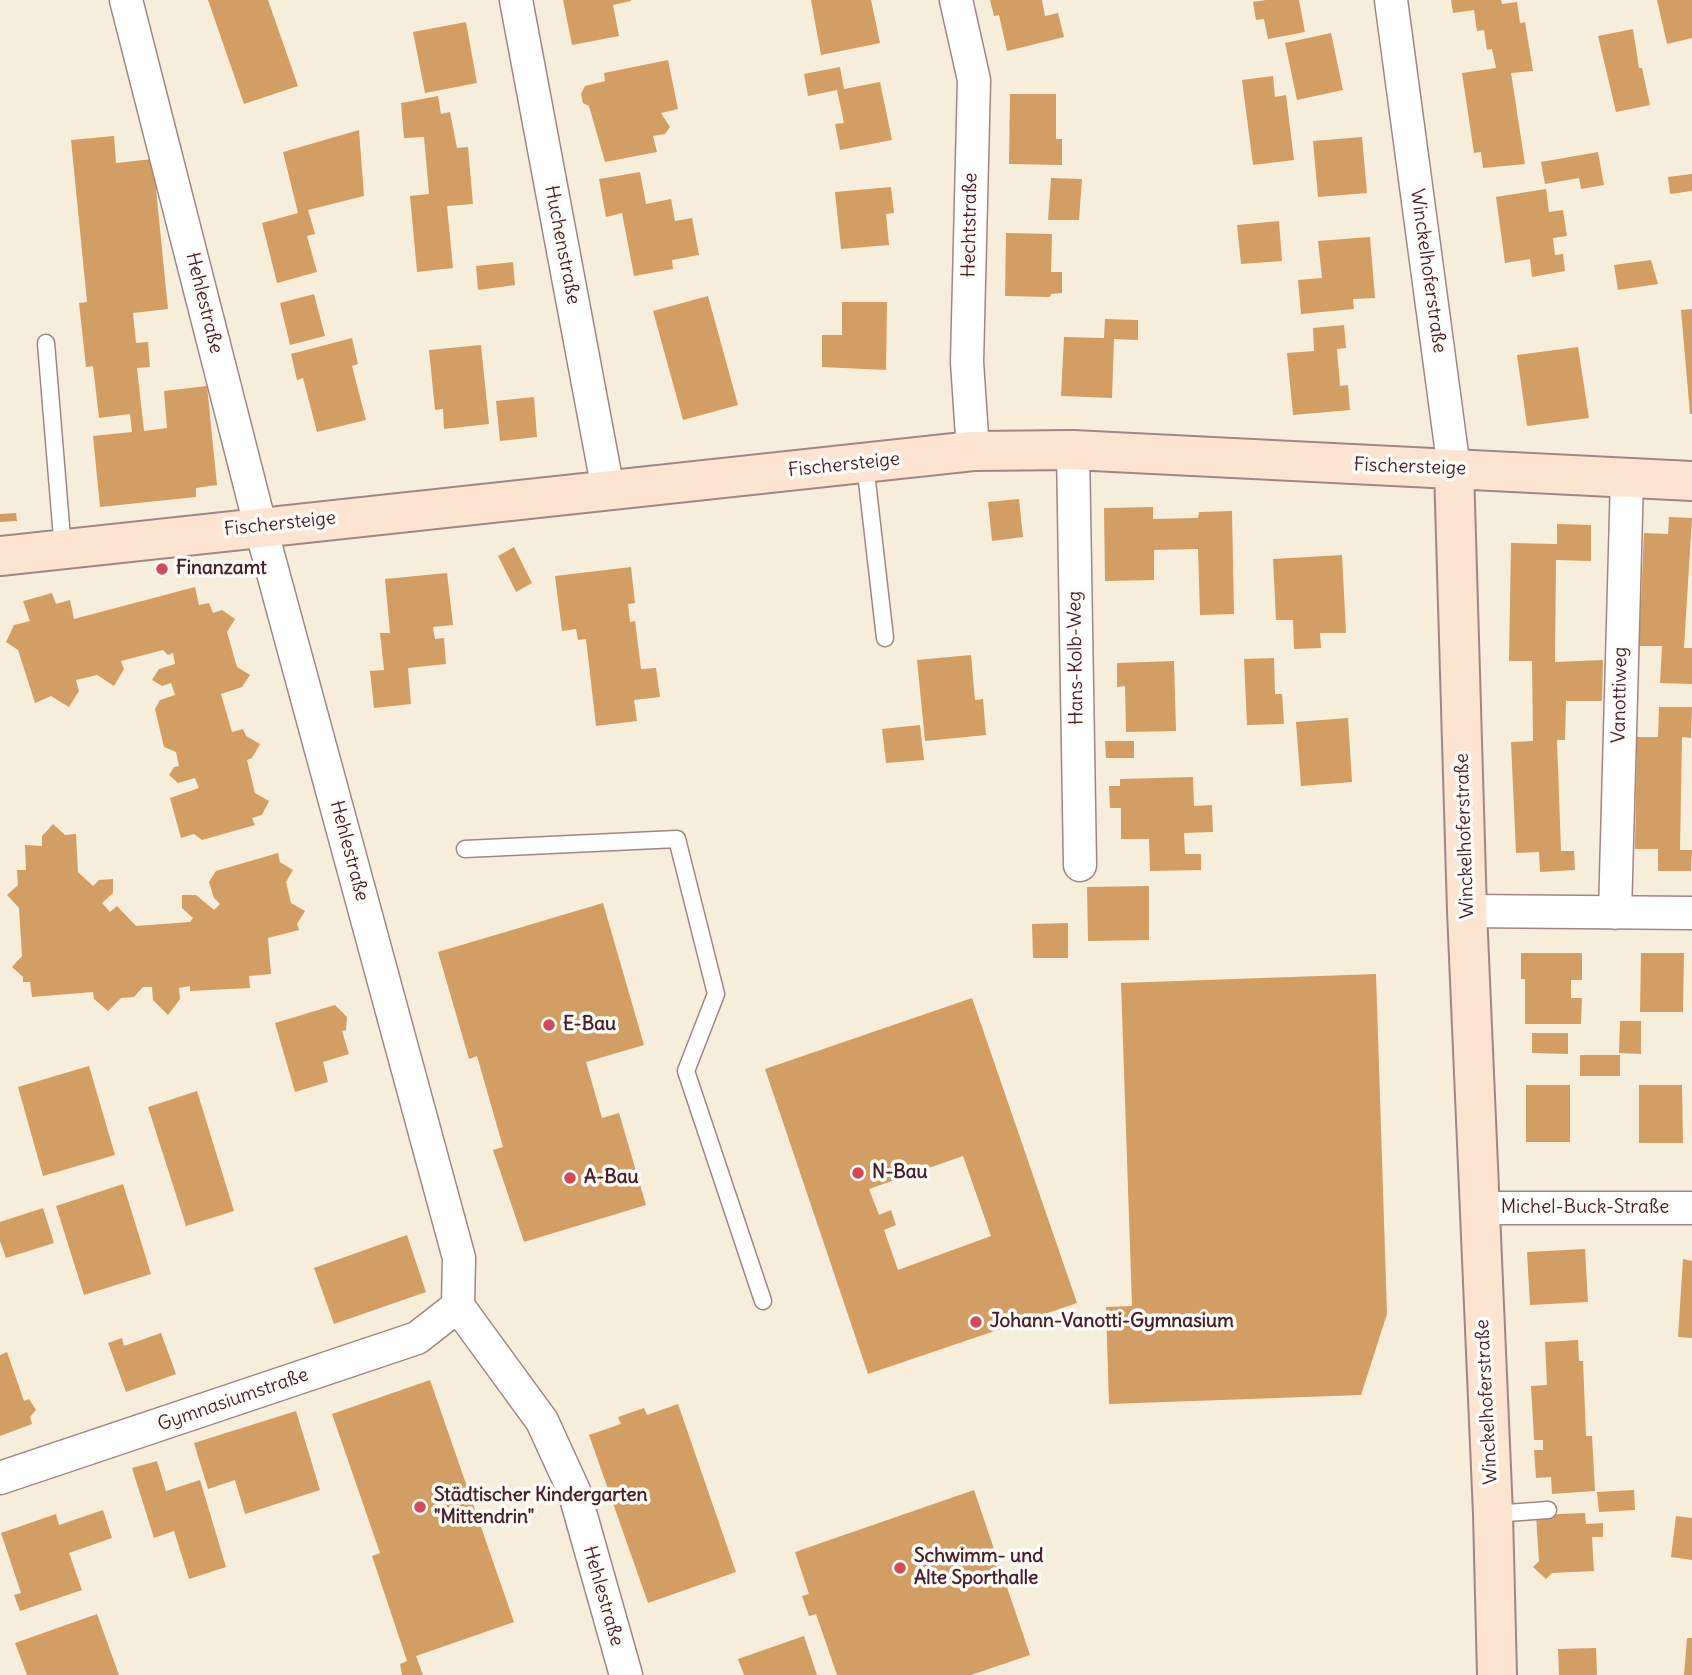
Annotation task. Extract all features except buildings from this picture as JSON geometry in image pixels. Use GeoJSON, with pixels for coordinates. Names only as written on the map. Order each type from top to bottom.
{"type":"FeatureCollection","features":[{"type":"Feature","properties":{"kind":"street","name":"Hehlestraße"},"geometry":{"type":"LineString","coordinates":[[127,0],[260,525],[459,1258],[458,1306],[542,1421],[574,1491],[626,1675]]}},
{"type":"Feature","properties":{"kind":"street","name":"Huchenstraße"},"geometry":{"type":"LineString","coordinates":[[516,0],[608,490]]}},
{"type":"Feature","properties":{"kind":"street","name":"Hechtstraße"},"geometry":{"type":"LineString","coordinates":[[956,0],[974,80],[967,362],[973,451]]}},
{"type":"Feature","properties":{"kind":"street","name":"Winckelhoferstraße"},"geometry":{"type":"LineString","coordinates":[[1391,0],[1454,469],[1477,1208],[1493,1514],[1497,1675]]}},
{"type":"Feature","properties":{"kind":"street","name":"Fischersteige"},"geometry":{"type":"LineString","coordinates":[[0,556],[260,525],[973,451],[1073,450],[1692,481]]}},
{"type":"Feature","properties":{"kind":"street","name":"Hans-Kolb-Weg"},"geometry":{"type":"LineString","coordinates":[[1073,450],[1080,865]]}},
{"type":"Feature","properties":{"kind":"street","name":"Vanottiweg"},"geometry":{"type":"LineString","coordinates":[[1615,913],[1626,478]]}},
{"type":"Feature","properties":{"kind":"street"},"geometry":{"type":"LineString","coordinates":[[1467,911],[1692,913]]}},
{"type":"Feature","properties":{"kind":"street","name":"Michel-Buck-Straße"},"geometry":{"type":"LineString","coordinates":[[1477,1208],[1692,1208]]}},
{"type":"Feature","properties":{"kind":"street","name":"Gymnasiumstraße"},"geometry":{"type":"LineString","coordinates":[[0,1478],[417,1338],[458,1306]]}},
{"type":"Feature","properties":{"kind":"lane"},"geometry":{"type":"LineString","coordinates":[[46,343],[62,550]]}},
{"type":"Feature","properties":{"kind":"lane"},"geometry":{"type":"LineString","coordinates":[[865,464],[885,638]]}},
{"type":"Feature","properties":{"kind":"lane"},"geometry":{"type":"LineString","coordinates":[[466,849],[677,839],[716,994],[686,1071],[763,1301]]}},
{"type":"Feature","properties":{"kind":"lane"},"geometry":{"type":"LineString","coordinates":[[1493,1514],[1548,1510]]}},
{"type":"Feature","properties":{"kind":"place","name":"Finanzamt"},"geometry":{"type":"Point","coordinates":[162,569]}},
{"type":"Feature","properties":{"kind":"place","name":"E-Bau"},"geometry":{"type":"Point","coordinates":[549,1025]}},
{"type":"Feature","properties":{"kind":"place","name":"N-Bau"},"geometry":{"type":"Point","coordinates":[858,1173]}},
{"type":"Feature","properties":{"kind":"place","name":"A-Bau"},"geometry":{"type":"Point","coordinates":[570,1178]}},
{"type":"Feature","properties":{"kind":"place","name":"Johann-Vanotti-Gymnasium"},"geometry":{"type":"Point","coordinates":[976,1322]}},
{"type":"Feature","properties":{"kind":"place","name":"Städtischer Kindergarten \"Mittendrin\""},"geometry":{"type":"Point","coordinates":[420,1507]}},
{"type":"Feature","properties":{"kind":"place","name":"Schwimm- und Alte Sporthalle"},"geometry":{"type":"Point","coordinates":[900,1568]}}]}
